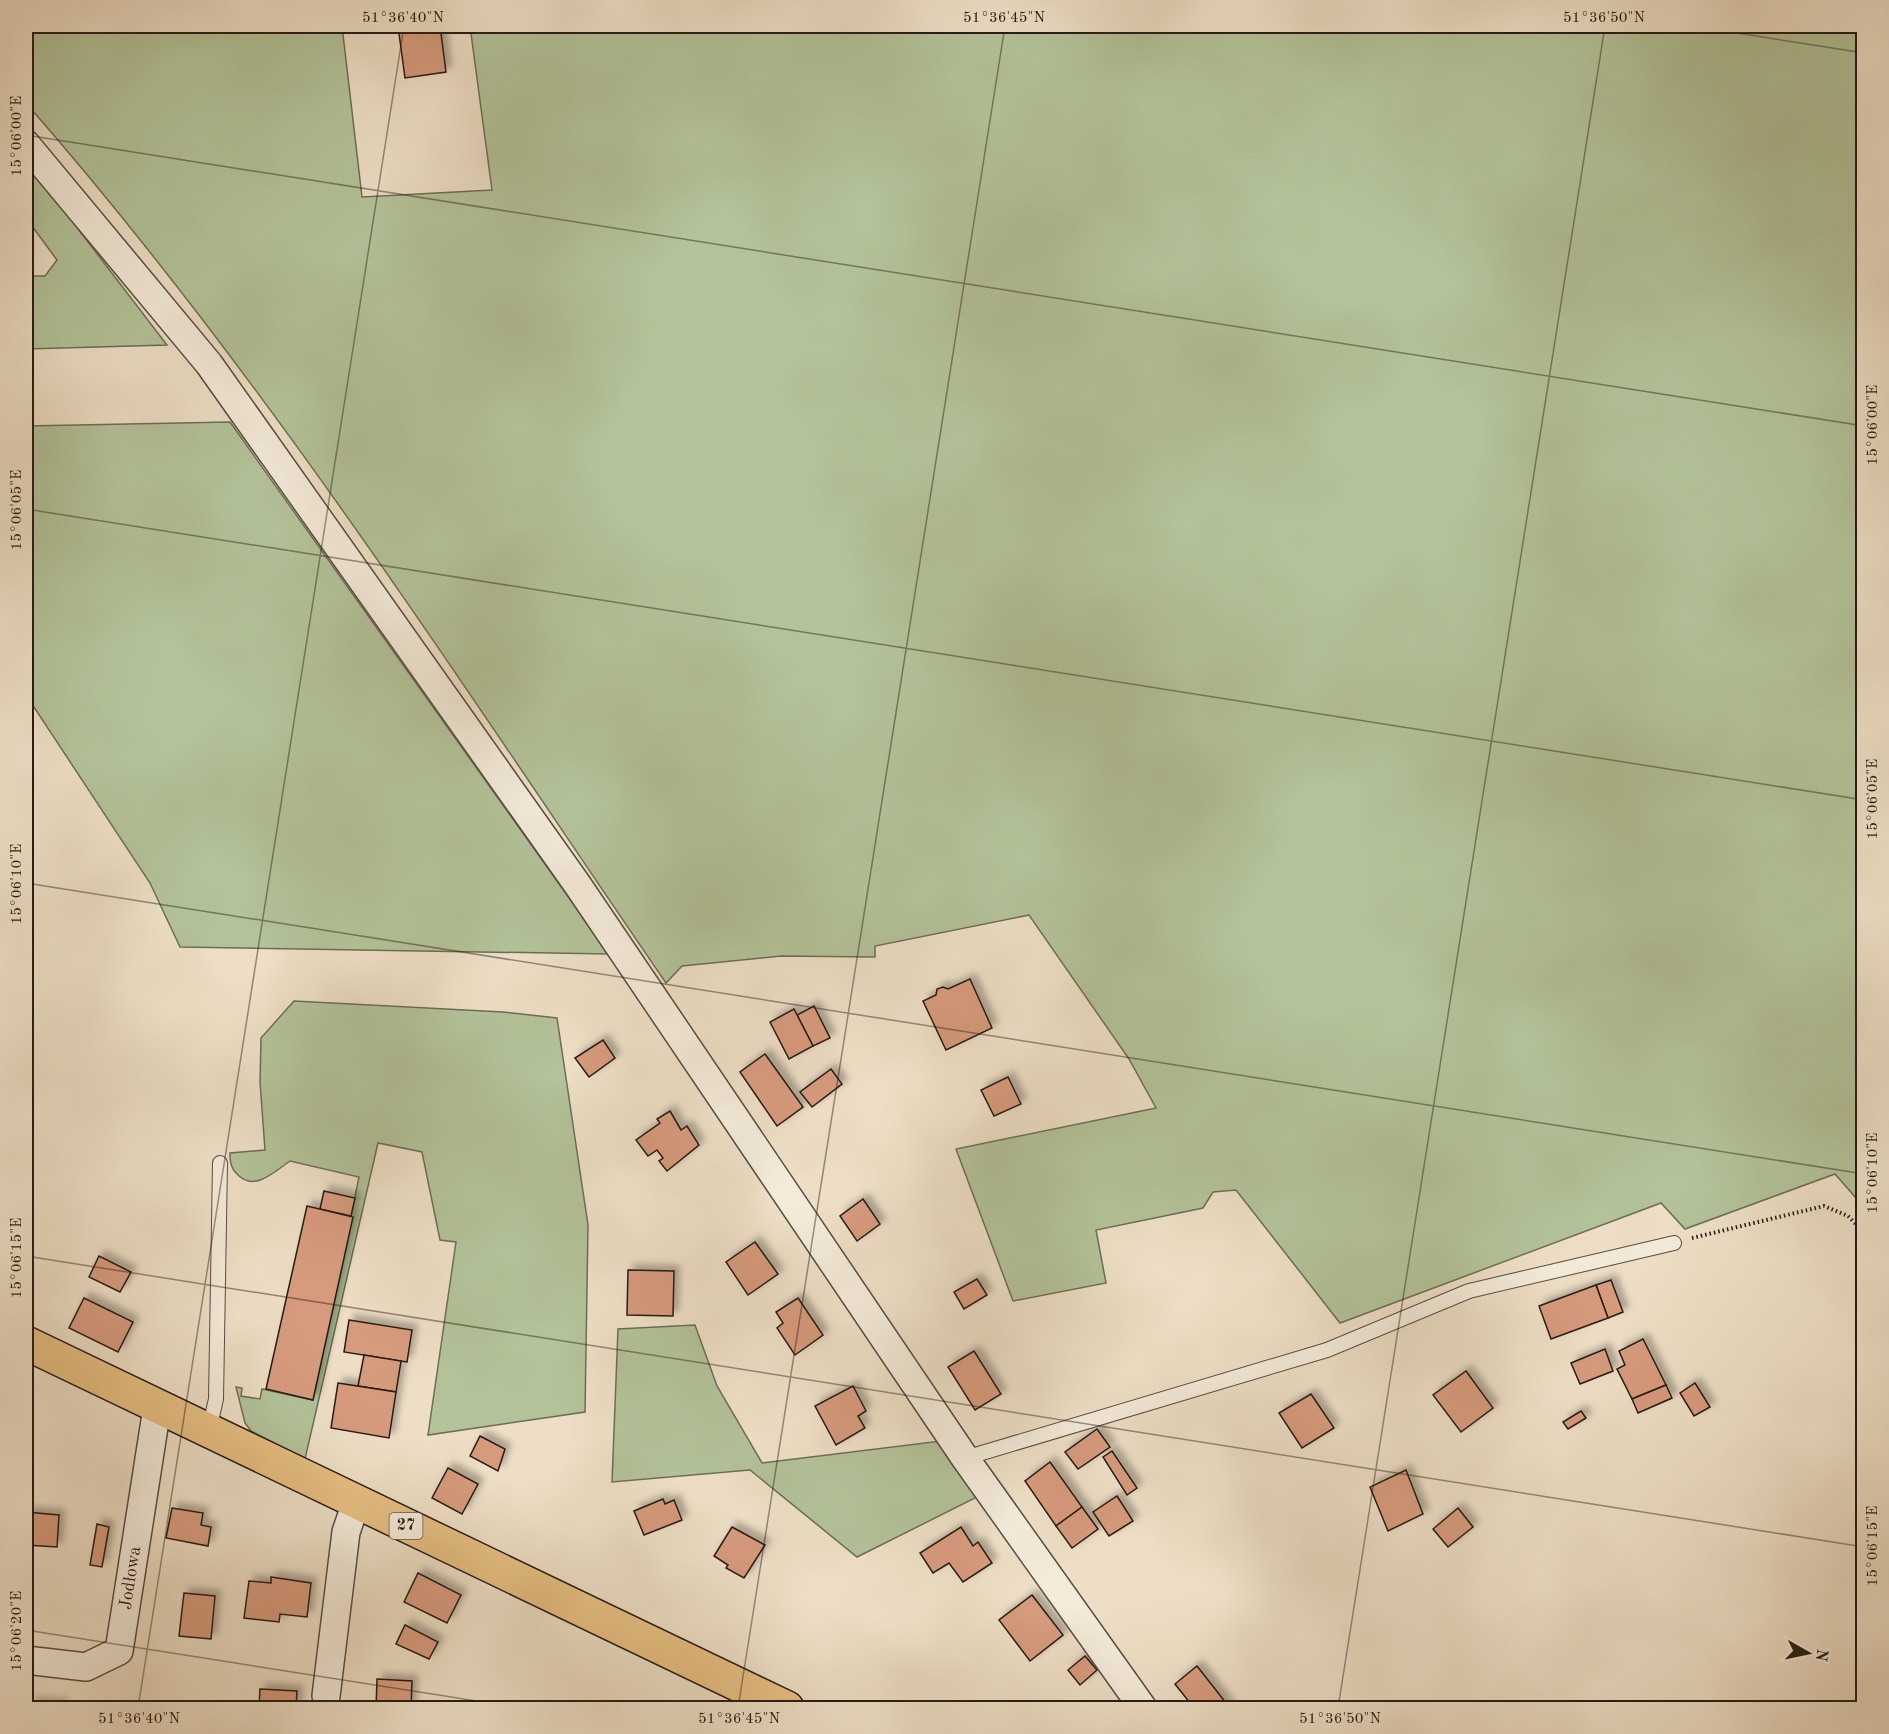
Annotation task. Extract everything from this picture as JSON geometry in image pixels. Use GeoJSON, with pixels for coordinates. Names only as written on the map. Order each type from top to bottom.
{"type":"FeatureCollection","features":[{"type":"Feature","properties":{"kind":"main road","name":"27"},"geometry":{"type":"LineString","coordinates":[[26,1342],[157,1408],[787,1708]]}},
{"type":"Feature","properties":{"kind":"street"},"geometry":{"type":"LineString","coordinates":[[26,144],[215,374],[577,884],[965,1458],[1143,1708]]}},
{"type":"Feature","properties":{"kind":"street","name":"Jodłowa"},"geometry":{"type":"LineString","coordinates":[[26,1660],[86,1667],[119,1652],[157,1408]]}},
{"type":"Feature","properties":{"kind":"street"},"geometry":{"type":"LineString","coordinates":[[327,1696],[346,1532],[356,1503]]}},
{"type":"Feature","properties":{"kind":"lane"},"geometry":{"type":"LineString","coordinates":[[208,1432],[214,1418],[216,1399],[220,1163]]}},
{"type":"Feature","properties":{"kind":"lane"},"geometry":{"type":"LineString","coordinates":[[965,1458],[1328,1350],[1469,1291],[1674,1243]]}},
{"type":"Feature","properties":{"kind":"path"},"geometry":{"type":"LineString","coordinates":[[1674,1243],[1824,1206],[1848,1216],[1863,1232]]}},
{"type":"Feature","properties":{"kind":"green space"},"geometry":{"type":"Polygon","coordinates":[[[26,26],[342,26],[362,197],[492,190],[470,26],[1863,26],[1863,1206],[1835,1174],[1685,1229],[1661,1203],[1340,1323],[1236,1190],[1213,1192],[1203,1208],[1096,1230],[1106,1283],[1013,1301],[956,1149],[1156,1108],[1129,1059],[1029,915],[875,946],[875,957],[781,956],[682,966],[666,983],[359,533],[279,423],[114,207],[26,103],[26,26]]]}},
{"type":"Feature","properties":{"kind":"green space"},"geometry":{"type":"Polygon","coordinates":[[[26,161],[167,345],[26,349],[26,276],[45,276],[57,260],[26,218],[26,161]]]}},
{"type":"Feature","properties":{"kind":"green space"},"geometry":{"type":"Polygon","coordinates":[[[230,422],[609,954],[180,947],[150,883],[26,695],[26,426],[230,422]]]}},
{"type":"Feature","properties":{"kind":"green space"},"geometry":{"type":"Polygon","coordinates":[[[294,1001],[503,1012],[557,1018],[588,1225],[585,1412],[428,1435],[456,1242],[440,1240],[422,1152],[378,1143],[305,1459],[251,1431],[245,1423],[236,1387],[242,1388],[241,1396],[260,1399],[262,1389],[313,1400],[359,1177],[290,1161],[265,1178],[251,1181],[244,1180],[231,1165],[230,1153],[265,1150],[260,1082],[261,1038],[294,1001]]]}},
{"type":"Feature","properties":{"kind":"green space"},"geometry":{"type":"Polygon","coordinates":[[[695,1325],[717,1386],[762,1463],[941,1441],[977,1497],[857,1557],[750,1470],[612,1482],[618,1329],[695,1325]]]}},
{"type":"Feature","properties":{"kind":"building"},"geometry":{"type":"Polygon","coordinates":[[[398,26],[440,26],[446,72],[405,78],[398,26]]]}},
{"type":"Feature","properties":{"kind":"building"},"geometry":{"type":"Polygon","coordinates":[[[970,979],[992,1028],[946,1050],[923,1001],[936,995],[937,989],[943,987],[948,989],[970,979]]]}},
{"type":"Feature","properties":{"kind":"building"},"geometry":{"type":"Polygon","coordinates":[[[814,1006],[830,1038],[813,1046],[797,1015],[814,1006]]]}},
{"type":"Feature","properties":{"kind":"building"},"geometry":{"type":"Polygon","coordinates":[[[794,1009],[813,1046],[789,1059],[770,1022],[794,1009]]]}},
{"type":"Feature","properties":{"kind":"building"},"geometry":{"type":"Polygon","coordinates":[[[603,1040],[615,1058],[589,1077],[575,1058],[603,1040]]]}},
{"type":"Feature","properties":{"kind":"building"},"geometry":{"type":"Polygon","coordinates":[[[765,1054],[803,1107],[777,1126],[740,1072],[765,1054]]]}},
{"type":"Feature","properties":{"kind":"building"},"geometry":{"type":"Polygon","coordinates":[[[831,1069],[842,1084],[812,1107],[800,1092],[831,1069]]]}},
{"type":"Feature","properties":{"kind":"building"},"geometry":{"type":"Polygon","coordinates":[[[1008,1077],[1021,1104],[994,1116],[981,1090],[1008,1077]]]}},
{"type":"Feature","properties":{"kind":"building"},"geometry":{"type":"Polygon","coordinates":[[[670,1111],[681,1130],[687,1126],[699,1145],[667,1171],[659,1161],[663,1158],[657,1150],[648,1156],[636,1140],[660,1123],[657,1119],[670,1111]]]}},
{"type":"Feature","properties":{"kind":"building"},"geometry":{"type":"Polygon","coordinates":[[[324,1191],[355,1198],[351,1216],[320,1209],[324,1191]]]}},
{"type":"Feature","properties":{"kind":"building"},"geometry":{"type":"Polygon","coordinates":[[[863,1199],[880,1224],[857,1241],[840,1216],[863,1199]]]}},
{"type":"Feature","properties":{"kind":"building"},"geometry":{"type":"Polygon","coordinates":[[[307,1206],[353,1217],[313,1400],[266,1389],[307,1206]]]}},
{"type":"Feature","properties":{"kind":"building"},"geometry":{"type":"Polygon","coordinates":[[[755,1242],[778,1274],[748,1295],[726,1262],[755,1242]]]}},
{"type":"Feature","properties":{"kind":"building"},"geometry":{"type":"Polygon","coordinates":[[[99,1256],[131,1272],[120,1292],[89,1277],[99,1256]]]}},
{"type":"Feature","properties":{"kind":"building"},"geometry":{"type":"Polygon","coordinates":[[[628,1270],[674,1271],[673,1316],[627,1315],[628,1270]]]}},
{"type":"Feature","properties":{"kind":"building"},"geometry":{"type":"Polygon","coordinates":[[[977,1279],[987,1295],[964,1309],[954,1292],[977,1279]]]}},
{"type":"Feature","properties":{"kind":"building"},"geometry":{"type":"Polygon","coordinates":[[[1611,1280],[1623,1312],[1608,1318],[1596,1285],[1611,1280]]]}},
{"type":"Feature","properties":{"kind":"building"},"geometry":{"type":"Polygon","coordinates":[[[1596,1285],[1608,1318],[1551,1339],[1539,1306],[1596,1285]]]}},
{"type":"Feature","properties":{"kind":"building"},"geometry":{"type":"Polygon","coordinates":[[[84,1298],[133,1322],[118,1352],[69,1328],[84,1298]]]}},
{"type":"Feature","properties":{"kind":"building"},"geometry":{"type":"Polygon","coordinates":[[[798,1298],[823,1335],[795,1355],[777,1328],[783,1323],[776,1312],[798,1298]]]}},
{"type":"Feature","properties":{"kind":"building"},"geometry":{"type":"Polygon","coordinates":[[[349,1320],[412,1330],[407,1362],[344,1352],[349,1320]]]}},
{"type":"Feature","properties":{"kind":"building"},"geometry":{"type":"Polygon","coordinates":[[[1643,1339],[1666,1385],[1632,1399],[1617,1369],[1625,1365],[1619,1351],[1643,1339]]]}},
{"type":"Feature","properties":{"kind":"building"},"geometry":{"type":"Polygon","coordinates":[[[1605,1349],[1613,1371],[1580,1384],[1571,1363],[1605,1349]]]}},
{"type":"Feature","properties":{"kind":"building"},"geometry":{"type":"Polygon","coordinates":[[[974,1351],[1001,1394],[975,1410],[948,1367],[974,1351]]]}},
{"type":"Feature","properties":{"kind":"building"},"geometry":{"type":"Polygon","coordinates":[[[364,1355],[401,1361],[396,1392],[358,1386],[364,1355]]]}},
{"type":"Feature","properties":{"kind":"building"},"geometry":{"type":"Polygon","coordinates":[[[1466,1371],[1493,1408],[1461,1432],[1433,1395],[1466,1371]]]}},
{"type":"Feature","properties":{"kind":"building"},"geometry":{"type":"Polygon","coordinates":[[[338,1383],[396,1392],[389,1438],[331,1428],[338,1383]]]}},
{"type":"Feature","properties":{"kind":"building"},"geometry":{"type":"Polygon","coordinates":[[[1695,1383],[1710,1407],[1694,1416],[1680,1393],[1695,1383]]]}},
{"type":"Feature","properties":{"kind":"building"},"geometry":{"type":"Polygon","coordinates":[[[1666,1385],[1672,1398],[1638,1413],[1632,1399],[1666,1385]]]}},
{"type":"Feature","properties":{"kind":"building"},"geometry":{"type":"Polygon","coordinates":[[[853,1386],[866,1411],[858,1416],[865,1428],[836,1445],[815,1406],[853,1386]]]}},
{"type":"Feature","properties":{"kind":"building"},"geometry":{"type":"Polygon","coordinates":[[[1311,1394],[1334,1428],[1302,1448],[1279,1413],[1311,1394]]]}},
{"type":"Feature","properties":{"kind":"building"},"geometry":{"type":"Polygon","coordinates":[[[1581,1411],[1586,1418],[1568,1429],[1563,1422],[1581,1411]]]}},
{"type":"Feature","properties":{"kind":"building"},"geometry":{"type":"Polygon","coordinates":[[[1097,1429],[1110,1447],[1078,1469],[1065,1452],[1097,1429]]]}},
{"type":"Feature","properties":{"kind":"building"},"geometry":{"type":"Polygon","coordinates":[[[480,1436],[505,1449],[498,1471],[470,1456],[480,1436]]]}},
{"type":"Feature","properties":{"kind":"building"},"geometry":{"type":"Polygon","coordinates":[[[1112,1451],[1137,1488],[1127,1495],[1103,1457],[1112,1451]]]}},
{"type":"Feature","properties":{"kind":"building"},"geometry":{"type":"Polygon","coordinates":[[[1050,1462],[1082,1507],[1056,1526],[1025,1481],[1050,1462]]]}},
{"type":"Feature","properties":{"kind":"building"},"geometry":{"type":"Polygon","coordinates":[[[448,1468],[478,1484],[462,1514],[432,1498],[448,1468]]]}},
{"type":"Feature","properties":{"kind":"building"},"geometry":{"type":"Polygon","coordinates":[[[1406,1470],[1423,1514],[1388,1531],[1370,1487],[1406,1470]]]}},
{"type":"Feature","properties":{"kind":"building"},"geometry":{"type":"Polygon","coordinates":[[[1117,1496],[1133,1521],[1109,1536],[1093,1512],[1117,1496]]]}},
{"type":"Feature","properties":{"kind":"building"},"geometry":{"type":"Polygon","coordinates":[[[663,1499],[665,1504],[674,1500],[682,1520],[644,1535],[634,1511],[663,1499]]]}},
{"type":"Feature","properties":{"kind":"building"},"geometry":{"type":"Polygon","coordinates":[[[1082,1507],[1098,1529],[1072,1548],[1056,1526],[1082,1507]]]}},
{"type":"Feature","properties":{"kind":"building"},"geometry":{"type":"Polygon","coordinates":[[[172,1508],[203,1513],[201,1525],[211,1527],[208,1546],[166,1538],[172,1508]]]}},
{"type":"Feature","properties":{"kind":"building"},"geometry":{"type":"Polygon","coordinates":[[[1458,1508],[1473,1527],[1448,1547],[1433,1529],[1458,1508]]]}},
{"type":"Feature","properties":{"kind":"building"},"geometry":{"type":"Polygon","coordinates":[[[26,1512],[59,1515],[57,1547],[26,1545],[26,1512]]]}},
{"type":"Feature","properties":{"kind":"building"},"geometry":{"type":"Polygon","coordinates":[[[97,1524],[109,1527],[102,1567],[90,1565],[97,1524]]]}},
{"type":"Feature","properties":{"kind":"building"},"geometry":{"type":"Polygon","coordinates":[[[732,1527],[765,1545],[744,1578],[726,1568],[728,1565],[714,1556],[732,1527]]]}},
{"type":"Feature","properties":{"kind":"building"},"geometry":{"type":"Polygon","coordinates":[[[961,1527],[973,1546],[978,1542],[992,1563],[963,1582],[949,1563],[933,1573],[920,1553],[961,1527]]]}},
{"type":"Feature","properties":{"kind":"building"},"geometry":{"type":"Polygon","coordinates":[[[418,1573],[461,1595],[447,1623],[404,1602],[418,1573]]]}},
{"type":"Feature","properties":{"kind":"building"},"geometry":{"type":"Polygon","coordinates":[[[271,1577],[311,1583],[307,1617],[280,1614],[279,1622],[244,1618],[249,1581],[271,1583],[271,1577]]]}},
{"type":"Feature","properties":{"kind":"building"},"geometry":{"type":"Polygon","coordinates":[[[184,1593],[215,1596],[211,1639],[179,1636],[184,1593]]]}},
{"type":"Feature","properties":{"kind":"building"},"geometry":{"type":"Polygon","coordinates":[[[1032,1595],[1063,1635],[1030,1661],[999,1620],[1032,1595]]]}},
{"type":"Feature","properties":{"kind":"building"},"geometry":{"type":"Polygon","coordinates":[[[405,1625],[438,1642],[429,1659],[396,1644],[405,1625]]]}},
{"type":"Feature","properties":{"kind":"building"},"geometry":{"type":"Polygon","coordinates":[[[1085,1656],[1097,1670],[1080,1685],[1068,1670],[1085,1656]]]}},
{"type":"Feature","properties":{"kind":"building"},"geometry":{"type":"Polygon","coordinates":[[[1197,1666],[1230,1708],[1194,1708],[1175,1684],[1197,1666]]]}},
{"type":"Feature","properties":{"kind":"building"},"geometry":{"type":"Polygon","coordinates":[[[377,1679],[412,1681],[411,1708],[376,1708],[377,1679]]]}},
{"type":"Feature","properties":{"kind":"building"},"geometry":{"type":"Polygon","coordinates":[[[260,1689],[297,1691],[296,1708],[259,1708],[260,1689]]]}},
{"type":"Feature","properties":{"kind":"building"},"geometry":{"type":"Polygon","coordinates":[[[31,1703],[62,1704],[62,1708],[30,1708],[31,1703]]]}}]}
